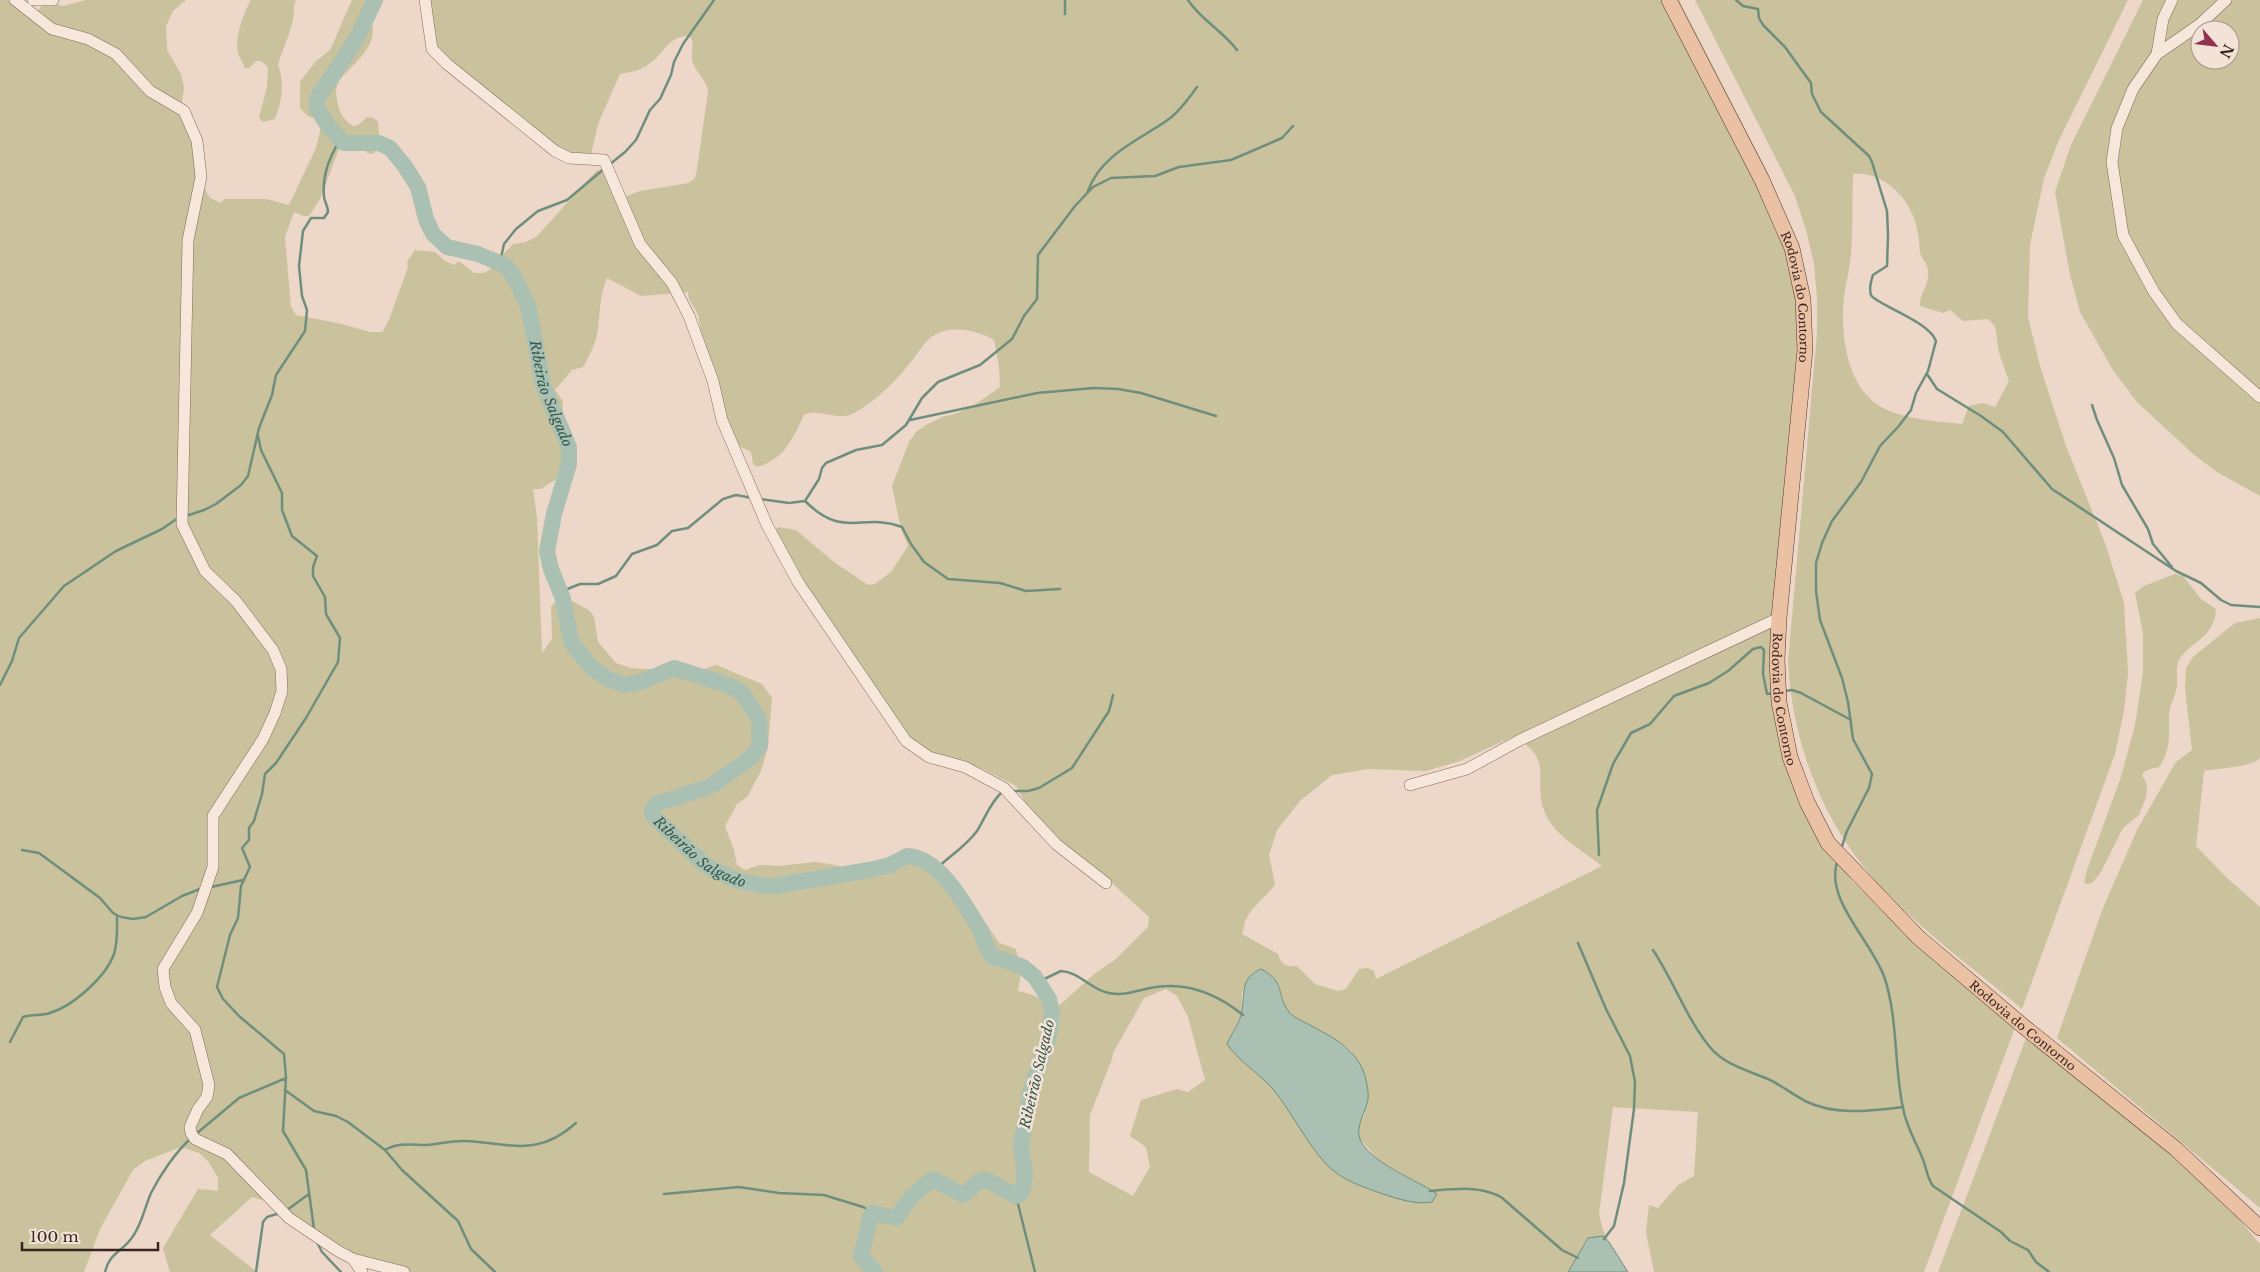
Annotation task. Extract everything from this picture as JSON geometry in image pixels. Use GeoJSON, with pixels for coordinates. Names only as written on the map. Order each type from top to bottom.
{"type":"FeatureCollection","features":[{"type":"Feature","properties":{"kind":"main road","name":"Rodovia do Contorno"},"geometry":{"type":"LineString","coordinates":[[1669,0],[1762,180],[1792,248],[1803,299],[1805,350],[1779,618],[1777,660],[1779,702],[1790,757],[1807,802],[1828,843],[1918,937],[2023,1026],[2176,1149],[2260,1228]]}},
{"type":"Feature","properties":{"kind":"street"},"geometry":{"type":"LineString","coordinates":[[15,0],[52,29],[88,39],[116,54],[150,91],[184,112],[197,141],[201,177],[188,240],[182,524],[205,571],[236,601],[273,650],[281,669],[282,691],[275,713],[263,739],[213,816],[211,830],[213,866],[197,913],[166,963],[163,976],[172,1003],[195,1030],[209,1085],[206,1097],[190,1127],[191,1133],[195,1139],[227,1154],[289,1218],[353,1259],[404,1272]]}},
{"type":"Feature","properties":{"kind":"street"},"geometry":{"type":"LineString","coordinates":[[33,0],[54,0]]}},
{"type":"Feature","properties":{"kind":"street"},"geometry":{"type":"LineString","coordinates":[[425,0],[432,49],[447,64],[555,150],[569,158],[604,160],[640,244],[672,283],[689,316],[713,381],[722,420],[767,525],[798,582],[906,741],[930,757],[965,767],[1004,788],[1056,844],[1106,883]]}},
{"type":"Feature","properties":{"kind":"street"},"geometry":{"type":"LineString","coordinates":[[2157,54],[2163,19],[2172,0]]}},
{"type":"Feature","properties":{"kind":"street"},"geometry":{"type":"LineString","coordinates":[[2226,0],[2199,25],[2157,54],[2133,89],[2116,128],[2112,162],[2123,234],[2154,292],[2177,324],[2260,397]]}},
{"type":"Feature","properties":{"kind":"street"},"geometry":{"type":"LineString","coordinates":[[1410,785],[1467,769],[1520,740],[1779,618]]}},
{"type":"Feature","properties":{"kind":"street"},"geometry":{"type":"LineString","coordinates":[[353,1259],[362,1272]]}},
{"type":"Feature","properties":{"kind":"shaded area"},"geometry":{"type":"Polygon","coordinates":[[[0,0],[14,0],[35,14],[45,2],[63,6],[86,0],[186,0],[173,11],[166,26],[167,50],[181,74],[184,88],[181,109],[189,125],[204,188],[210,198],[221,203],[224,199],[266,199],[289,205],[316,148],[321,127],[316,119],[308,116],[300,108],[300,82],[315,62],[330,50],[352,0],[375,0],[371,10],[373,35],[371,41],[363,54],[342,77],[336,88],[336,93],[340,111],[345,120],[350,124],[353,126],[358,125],[367,117],[374,118],[378,122],[380,144],[373,154],[367,153],[353,140],[346,139],[342,141],[320,199],[309,216],[294,212],[285,237],[291,307],[296,315],[342,324],[370,332],[382,332],[389,320],[408,267],[407,262],[415,250],[435,252],[445,261],[454,265],[459,261],[474,273],[484,273],[513,244],[526,242],[537,236],[597,170],[615,174],[622,198],[640,191],[689,183],[695,178],[697,169],[708,92],[706,84],[692,60],[693,46],[691,39],[689,36],[675,39],[646,66],[635,71],[620,74],[598,124],[590,159],[568,156],[437,50],[429,0],[1679,0],[1768,173],[1789,234],[1799,334],[1770,641],[1771,665],[1816,832],[1851,880],[1887,916],[2016,1025],[1924,1272],[1654,1272],[1646,1233],[1649,1205],[1658,1208],[1678,1185],[1694,1176],[1698,1112],[1613,1107],[1599,1214],[1603,1230],[1609,1242],[1603,1236],[1585,1242],[1568,1272],[391,1272],[377,1267],[269,1202],[252,1197],[210,1235],[257,1272],[170,1272],[163,1248],[198,1189],[218,1191],[218,1178],[208,1161],[199,1153],[181,1147],[145,1161],[133,1170],[100,1229],[84,1272],[0,1272],[0,0]],[[607,278],[597,334],[590,353],[583,367],[572,370],[555,390],[563,401],[561,436],[574,459],[560,477],[541,489],[533,489],[537,518],[542,653],[552,639],[551,606],[558,599],[565,597],[590,611],[594,617],[598,642],[616,663],[642,669],[703,669],[716,665],[762,684],[772,698],[768,747],[761,771],[747,797],[737,804],[725,826],[734,850],[737,865],[745,870],[760,865],[779,866],[815,862],[858,871],[910,863],[932,871],[948,872],[959,883],[999,943],[1016,949],[1020,975],[1017,991],[1040,999],[1046,1012],[1061,1004],[1093,975],[1116,959],[1148,927],[1149,917],[1112,883],[1087,869],[1032,814],[1016,786],[983,769],[929,753],[897,730],[776,538],[776,529],[778,527],[796,530],[834,562],[868,585],[875,584],[891,572],[908,546],[901,529],[892,486],[909,442],[916,432],[926,425],[944,416],[952,415],[973,406],[1000,387],[999,366],[994,340],[978,333],[961,330],[944,331],[936,334],[926,341],[891,385],[868,404],[846,416],[815,413],[804,415],[791,440],[781,454],[766,464],[757,467],[753,464],[751,452],[741,447],[732,436],[705,358],[698,314],[689,299],[688,292],[641,296],[607,278]],[[1512,737],[1460,761],[1426,771],[1368,769],[1332,775],[1300,801],[1277,830],[1269,855],[1275,884],[1249,914],[1242,934],[1278,954],[1284,964],[1297,966],[1315,984],[1338,991],[1346,989],[1359,969],[1368,968],[1374,971],[1376,979],[1602,866],[1571,844],[1551,823],[1542,803],[1539,762],[1526,745],[1512,737]],[[1254,972],[1242,992],[1242,1012],[1227,1044],[1233,1053],[1253,1068],[1272,1088],[1327,1164],[1345,1179],[1412,1202],[1437,1194],[1379,1160],[1360,1139],[1358,1126],[1365,1114],[1352,1051],[1337,1040],[1294,1018],[1285,1006],[1279,985],[1254,972]],[[1166,989],[1144,998],[1113,1053],[1090,1115],[1089,1172],[1133,1196],[1150,1167],[1146,1147],[1130,1136],[1141,1100],[1177,1089],[1188,1092],[1205,1080],[1188,1017],[1177,996],[1166,989]]]}},
{"type":"Feature","properties":{"kind":"shaded area"},"geometry":{"type":"Polygon","coordinates":[[[251,0],[296,0],[292,25],[278,65],[282,85],[279,105],[275,119],[263,122],[259,118],[267,87],[268,67],[261,61],[256,61],[249,68],[245,68],[237,47],[240,26],[251,0]]]}},
{"type":"Feature","properties":{"kind":"shaded area"},"geometry":{"type":"Polygon","coordinates":[[[1695,0],[2128,0],[2059,140],[2044,178],[2030,245],[2028,317],[2040,366],[2066,446],[2105,543],[2124,603],[2128,673],[2124,711],[2115,754],[2022,1009],[1919,924],[1865,869],[1846,843],[1830,816],[1816,787],[1805,757],[1791,694],[1788,662],[1817,333],[1817,298],[1814,264],[1795,196],[1695,0]],[[1853,174],[1851,254],[1843,311],[1845,344],[1854,376],[1862,390],[1873,401],[1887,410],[1914,418],[1962,424],[1969,406],[1983,403],[1995,407],[2009,381],[1999,353],[1995,326],[1988,319],[1963,321],[1950,310],[1943,313],[1920,306],[1928,270],[1921,254],[1914,218],[1898,192],[1882,180],[1863,174],[1853,174]]]}},
{"type":"Feature","properties":{"kind":"shaded area"},"geometry":{"type":"Polygon","coordinates":[[[2143,0],[2260,0],[2260,496],[2217,472],[2192,453],[2137,402],[2113,370],[2080,312],[2070,275],[2055,192],[2071,145],[2143,0]]]}},
{"type":"Feature","properties":{"kind":"shaded area"},"geometry":{"type":"Polygon","coordinates":[[[2175,574],[2183,576],[2201,599],[2216,609],[2214,620],[2204,636],[2184,653],[2180,659],[2177,667],[2176,690],[2169,712],[2169,736],[2166,755],[2159,767],[2147,770],[2142,775],[2147,784],[2146,797],[2139,815],[2123,828],[2101,872],[2093,882],[2087,884],[2084,882],[2087,870],[2121,777],[2135,725],[2143,673],[2143,633],[2135,593],[2144,586],[2175,574]]]}},
{"type":"Feature","properties":{"kind":"shaded area"},"geometry":{"type":"Polygon","coordinates":[[[2260,618],[2260,758],[2242,766],[2204,771],[2196,846],[2226,877],[2260,907],[2260,1208],[2057,1038],[2103,908],[2137,830],[2176,762],[2192,750],[2185,688],[2186,668],[2193,657],[2235,623],[2260,618]]]}},
{"type":"Feature","properties":{"kind":"shaded area"},"geometry":{"type":"Polygon","coordinates":[[[1261,969],[1269,974],[1278,984],[1282,999],[1291,1014],[1341,1043],[1360,1064],[1364,1073],[1368,1099],[1359,1129],[1360,1139],[1365,1147],[1383,1163],[1437,1194],[1432,1202],[1401,1200],[1368,1189],[1332,1170],[1312,1146],[1273,1089],[1231,1050],[1227,1044],[1241,1014],[1245,986],[1250,977],[1261,969]]]}},
{"type":"Feature","properties":{"kind":"shaded area"},"geometry":{"type":"Polygon","coordinates":[[[2028,1033],[2214,1190],[2260,1244],[2260,1272],[1938,1272],[2028,1033]]]}},
{"type":"Feature","properties":{"kind":"shaded area"},"geometry":{"type":"Polygon","coordinates":[[[1603,1236],[1609,1242],[1628,1272],[1568,1272],[1588,1238],[1603,1236]]]}},
{"type":"Feature","properties":{"kind":"waterway","name":"Ribeirão Salgado"},"geometry":{"type":"LineString","coordinates":[[375,0],[357,38],[317,99],[317,108],[328,126],[344,143],[379,143],[390,148],[418,187],[426,219],[433,234],[447,247],[478,254],[504,265],[512,273],[528,305],[543,385],[569,447],[569,464],[554,514],[547,551],[551,569],[563,599],[571,642],[591,667],[608,679],[624,685],[641,682],[674,668],[731,686],[742,693],[759,719],[760,745],[752,757],[711,786],[656,804],[652,810],[653,816],[703,863],[712,869],[736,880],[762,886],[775,886],[869,870],[890,865],[907,856],[919,858],[930,864],[940,873],[958,894],[979,928],[992,956],[1023,967],[1035,977],[1049,999],[1052,1012],[1049,1037],[1031,1089],[1021,1145],[1025,1176],[1022,1192],[1016,1196],[987,1180],[979,1181],[963,1195],[933,1179],[913,1195],[896,1218],[873,1213],[871,1215],[861,1256],[875,1272]]}},
{"type":"Feature","properties":{"kind":"waterway"},"geometry":{"type":"LineString","coordinates":[[609,165],[636,140],[650,110],[660,99],[683,44],[714,0]]}},
{"type":"Feature","properties":{"kind":"waterway"},"geometry":{"type":"LineString","coordinates":[[1065,0],[1065,14]]}},
{"type":"Feature","properties":{"kind":"waterway"},"geometry":{"type":"LineString","coordinates":[[1188,0],[1199,14],[1237,50]]}},
{"type":"Feature","properties":{"kind":"waterway"},"geometry":{"type":"LineString","coordinates":[[1736,0],[1743,6],[1758,9],[1759,18],[1763,25],[1785,47],[1811,83],[1812,94],[1821,112],[1869,156],[1887,211],[1888,235],[1887,266],[1873,275],[1870,285],[1871,295],[1923,327],[1936,341],[1928,371],[1916,393],[1911,410],[1880,446],[1861,482],[1832,521],[1822,543],[1816,563],[1816,591],[1820,620],[1842,678],[1848,702],[1853,739],[1872,774],[1869,788],[1847,831],[1841,849]]}},
{"type":"Feature","properties":{"kind":"waterway"},"geometry":{"type":"LineString","coordinates":[[1088,191],[1094,178],[1112,157],[1173,116],[1197,87]]}},
{"type":"Feature","properties":{"kind":"waterway"},"geometry":{"type":"LineString","coordinates":[[760,499],[789,503],[805,501],[819,479],[822,468],[826,463],[856,450],[882,445],[906,425],[922,398],[938,382],[980,365],[1012,339],[1024,316],[1037,299],[1038,255],[1075,206],[1093,187],[1111,178],[1155,176],[1179,167],[1231,160],[1282,138],[1293,126]]}},
{"type":"Feature","properties":{"kind":"waterway"},"geometry":{"type":"LineString","coordinates":[[186,516],[216,504],[241,485],[248,476],[259,428],[272,395],[276,375],[305,331],[307,310],[302,296],[299,266],[303,231],[311,218],[324,218],[328,212],[324,197],[325,174],[340,140]]}},
{"type":"Feature","properties":{"kind":"waterway"},"geometry":{"type":"LineString","coordinates":[[500,262],[504,244],[516,229],[538,211],[567,200],[605,168]]}},
{"type":"Feature","properties":{"kind":"waterway"},"geometry":{"type":"LineString","coordinates":[[1927,374],[1937,389],[2003,432],[2052,489],[2176,571],[2201,583],[2221,600],[2231,605],[2260,607]]}},
{"type":"Feature","properties":{"kind":"waterway"},"geometry":{"type":"LineString","coordinates":[[910,420],[1037,393],[1094,388],[1118,389],[1141,393],[1216,416]]}},
{"type":"Feature","properties":{"kind":"waterway"},"geometry":{"type":"LineString","coordinates":[[2092,405],[2114,458],[2122,485],[2148,529],[2153,544],[2172,567]]}},
{"type":"Feature","properties":{"kind":"waterway"},"geometry":{"type":"LineString","coordinates":[[258,436],[261,450],[282,493],[282,510],[292,536],[317,556],[313,567],[313,576],[325,597],[326,614],[340,638],[338,662],[306,718],[276,763],[265,774],[262,794],[254,821],[249,828],[249,840],[242,848],[250,867],[241,886],[238,918],[230,935],[217,987],[223,999],[239,1016],[284,1054],[286,1077],[283,1131],[306,1170],[314,1229]]}},
{"type":"Feature","properties":{"kind":"waterway"},"geometry":{"type":"LineString","coordinates":[[560,592],[580,584],[598,584],[616,576],[632,554],[657,545],[672,531],[688,528],[723,499],[736,495],[752,498]]}},
{"type":"Feature","properties":{"kind":"waterway"},"geometry":{"type":"LineString","coordinates":[[805,501],[819,513],[842,522],[888,523],[902,527],[924,562],[948,579],[1000,583],[1026,591],[1060,589]]}},
{"type":"Feature","properties":{"kind":"waterway"},"geometry":{"type":"LineString","coordinates":[[0,685],[12,661],[19,638],[64,586],[116,551],[162,529],[178,518]]}},
{"type":"Feature","properties":{"kind":"waterway"},"geometry":{"type":"LineString","coordinates":[[1599,855],[1597,810],[1613,764],[1631,733],[1650,724],[1674,696],[1709,683],[1728,671],[1753,649],[1761,647],[1764,650],[1763,674],[1767,694],[1774,693]]}},
{"type":"Feature","properties":{"kind":"waterway"},"geometry":{"type":"LineString","coordinates":[[1785,691],[1792,690],[1801,693],[1851,720]]}},
{"type":"Feature","properties":{"kind":"waterway"},"geometry":{"type":"LineString","coordinates":[[1012,791],[1028,791],[1039,788],[1072,768],[1109,711],[1113,695]]}},
{"type":"Feature","properties":{"kind":"waterway"},"geometry":{"type":"LineString","coordinates":[[937,868],[973,836],[1002,792]]}},
{"type":"Feature","properties":{"kind":"waterway"},"geometry":{"type":"LineString","coordinates":[[22,850],[39,853],[100,898],[113,913],[121,917],[133,919],[146,917],[182,896],[200,889]]}},
{"type":"Feature","properties":{"kind":"waterway"},"geometry":{"type":"LineString","coordinates":[[1837,862],[1835,877],[1838,892],[1885,979],[1892,1011],[1904,1115],[1931,1183],[2001,1232],[2010,1241],[2028,1250],[2036,1262],[2049,1272]]}},
{"type":"Feature","properties":{"kind":"waterway"},"geometry":{"type":"LineString","coordinates":[[211,887],[243,880]]}},
{"type":"Feature","properties":{"kind":"waterway"},"geometry":{"type":"LineString","coordinates":[[10,1042],[23,1017],[47,1014],[69,1004],[88,990],[104,972],[114,954],[117,940],[117,915]]}},
{"type":"Feature","properties":{"kind":"waterway"},"geometry":{"type":"LineString","coordinates":[[1578,943],[1606,1009],[1630,1056],[1635,1082],[1634,1109],[1624,1183],[1614,1226],[1604,1239]]}},
{"type":"Feature","properties":{"kind":"waterway"},"geometry":{"type":"LineString","coordinates":[[1653,950],[1701,1035],[1715,1053],[1722,1058],[1744,1070],[1773,1081],[1805,1101],[1817,1106],[1841,1111],[1903,1107]]}},
{"type":"Feature","properties":{"kind":"waterway"},"geometry":{"type":"LineString","coordinates":[[1038,982],[1061,971],[1074,974],[1103,991],[1115,994],[1125,994],[1163,986],[1176,986],[1211,995],[1243,1015]]}},
{"type":"Feature","properties":{"kind":"waterway"},"geometry":{"type":"LineString","coordinates":[[196,1134],[239,1098],[286,1078]]}},
{"type":"Feature","properties":{"kind":"waterway"},"geometry":{"type":"LineString","coordinates":[[285,1090],[314,1111],[336,1116],[348,1122],[385,1150],[402,1170],[458,1221],[471,1249],[495,1272]]}},
{"type":"Feature","properties":{"kind":"waterway"},"geometry":{"type":"LineString","coordinates":[[385,1150],[400,1145],[427,1145],[461,1141],[523,1146],[536,1145],[562,1134],[576,1123]]}},
{"type":"Feature","properties":{"kind":"waterway"},"geometry":{"type":"LineString","coordinates":[[105,1272],[112,1257],[135,1234],[151,1193],[163,1172],[190,1139]]}},
{"type":"Feature","properties":{"kind":"waterway"},"geometry":{"type":"LineString","coordinates":[[664,1194],[739,1187],[779,1193],[824,1195],[863,1207],[873,1213]]}},
{"type":"Feature","properties":{"kind":"waterway"},"geometry":{"type":"LineString","coordinates":[[1430,1191],[1475,1189],[1493,1193],[1501,1197],[1562,1250],[1578,1258]]}},
{"type":"Feature","properties":{"kind":"waterway"},"geometry":{"type":"LineString","coordinates":[[287,1210],[309,1194]]}},
{"type":"Feature","properties":{"kind":"waterway"},"geometry":{"type":"LineString","coordinates":[[1016,1196],[1035,1272]]}},
{"type":"Feature","properties":{"kind":"waterway"},"geometry":{"type":"LineString","coordinates":[[256,1272],[263,1222],[267,1217],[280,1213]]}},
{"type":"Feature","properties":{"kind":"waterway"},"geometry":{"type":"LineString","coordinates":[[317,1242],[322,1252],[341,1272]]}}]}
